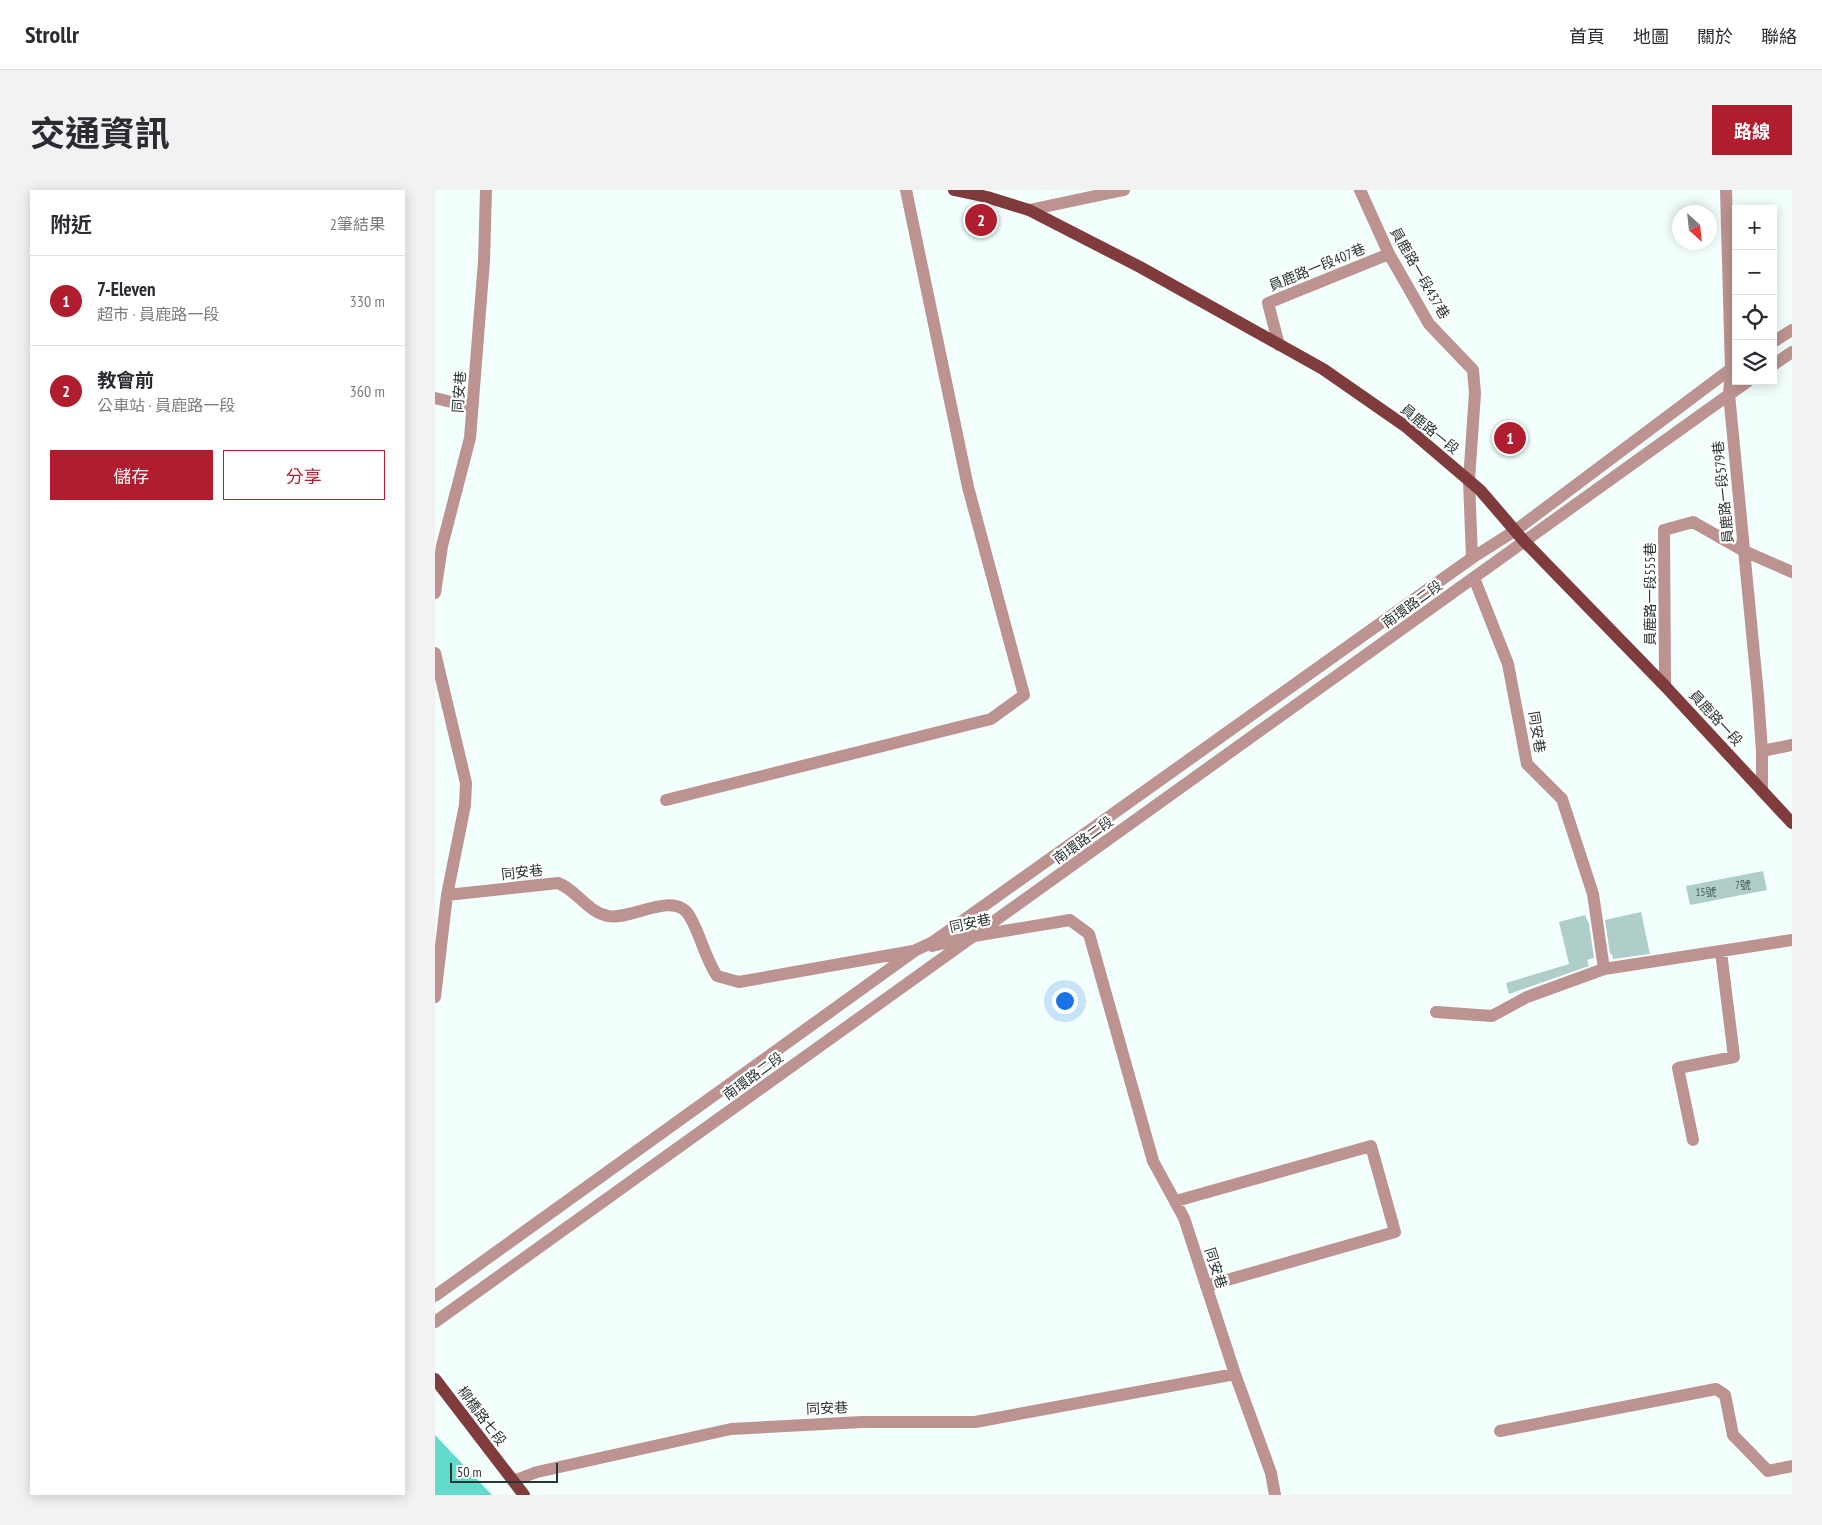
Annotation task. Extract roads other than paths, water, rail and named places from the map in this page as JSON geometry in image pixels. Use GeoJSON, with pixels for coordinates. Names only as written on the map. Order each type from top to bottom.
{"type":"FeatureCollection","features":[{"type":"Feature","properties":{"kind":"main road","name":"員鹿路一段"},"geometry":{"type":"LineString","coordinates":[[954,190],[987,197],[1029,210],[1140,267],[1323,369],[1405,426],[1469,480],[1524,541],[1665,686],[1792,823]]}},
{"type":"Feature","properties":{"kind":"main road","name":"柳橋路七段"},"geometry":{"type":"LineString","coordinates":[[435,1379],[524,1495]]}},
{"type":"Feature","properties":{"kind":"street","name":"同安巷"},"geometry":{"type":"LineString","coordinates":[[435,593],[443,546],[470,438],[484,261],[486,190]]}},
{"type":"Feature","properties":{"kind":"street"},"geometry":{"type":"LineString","coordinates":[[666,800],[991,719],[1024,695],[968,487],[906,190]]}},
{"type":"Feature","properties":{"kind":"street"},"geometry":{"type":"LineString","coordinates":[[1029,210],[1124,190]]}},
{"type":"Feature","properties":{"kind":"street","name":"員鹿路一段437巷"},"geometry":{"type":"LineString","coordinates":[[1359,190],[1389,254],[1429,324],[1473,370],[1475,394],[1469,480],[1472,558]]}},
{"type":"Feature","properties":{"kind":"street","name":"員鹿路一段579巷"},"geometry":{"type":"LineString","coordinates":[[1726,190],[1732,342]]}},
{"type":"Feature","properties":{"kind":"street","name":"員鹿路一段407巷"},"geometry":{"type":"LineString","coordinates":[[1279,345],[1268,303],[1389,254]]}},
{"type":"Feature","properties":{"kind":"street"},"geometry":{"type":"LineString","coordinates":[[1776,340],[1792,330]]}},
{"type":"Feature","properties":{"kind":"street"},"geometry":{"type":"LineString","coordinates":[[1777,362],[1792,352]]}},
{"type":"Feature","properties":{"kind":"street","name":"南環路二段"},"geometry":{"type":"LineString","coordinates":[[435,1296],[916,950],[933,942],[1472,558],[1516,530],[1732,368]]}},
{"type":"Feature","properties":{"kind":"street","name":"員鹿路一段579巷"},"geometry":{"type":"LineString","coordinates":[[1732,374],[1729,394],[1763,750],[1762,790]]}},
{"type":"Feature","properties":{"kind":"street","name":"南環路二段"},"geometry":{"type":"LineString","coordinates":[[435,1322],[1742,385]]}},
{"type":"Feature","properties":{"kind":"street"},"geometry":{"type":"LineString","coordinates":[[435,398],[473,408]]}},
{"type":"Feature","properties":{"kind":"street","name":"員鹿路一段555巷"},"geometry":{"type":"LineString","coordinates":[[1665,686],[1664,530],[1693,522],[1744,551]]}},
{"type":"Feature","properties":{"kind":"street"},"geometry":{"type":"LineString","coordinates":[[1744,551],[1792,572]]}},
{"type":"Feature","properties":{"kind":"street","name":"同安巷"},"geometry":{"type":"LineString","coordinates":[[1474,578],[1508,664],[1527,764],[1562,799],[1593,894],[1604,968]]}},
{"type":"Feature","properties":{"kind":"street"},"geometry":{"type":"LineString","coordinates":[[435,653],[466,783],[465,805],[447,895],[435,997]]}},
{"type":"Feature","properties":{"kind":"street"},"geometry":{"type":"LineString","coordinates":[[1763,750],[1792,745]]}},
{"type":"Feature","properties":{"kind":"street","name":"同安巷"},"geometry":{"type":"LineString","coordinates":[[447,895],[558,883],[567,886],[596,912],[610,917],[673,904],[690,916],[708,962],[717,976],[739,982],[916,950],[974,936],[1070,920],[1089,934],[1153,1161],[1184,1218],[1235,1374],[1271,1473],[1275,1495]]}},
{"type":"Feature","properties":{"kind":"street"},"geometry":{"type":"LineString","coordinates":[[1436,1012],[1492,1016],[1527,997],[1604,968],[1792,940]]}},
{"type":"Feature","properties":{"kind":"street"},"geometry":{"type":"LineString","coordinates":[[1693,1140],[1679,1068],[1734,1057],[1721,952]]}},
{"type":"Feature","properties":{"kind":"street"},"geometry":{"type":"LineString","coordinates":[[1175,1201],[1371,1146],[1395,1232],[1206,1286]]}},
{"type":"Feature","properties":{"kind":"street","name":"同安巷"},"geometry":{"type":"LineString","coordinates":[[513,1481],[537,1472],[731,1428],[862,1422],[975,1422],[1235,1374]]}},
{"type":"Feature","properties":{"kind":"street"},"geometry":{"type":"LineString","coordinates":[[1500,1431],[1716,1389],[1725,1395],[1733,1435],[1757,1462],[1768,1471],[1792,1466]]}},
{"type":"Feature","properties":{"kind":"place","name":"教會前"},"geometry":{"type":"Point","coordinates":[981,220]}},
{"type":"Feature","properties":{"kind":"place","name":"7-Eleven"},"geometry":{"type":"Point","coordinates":[1510,438]}}]}
